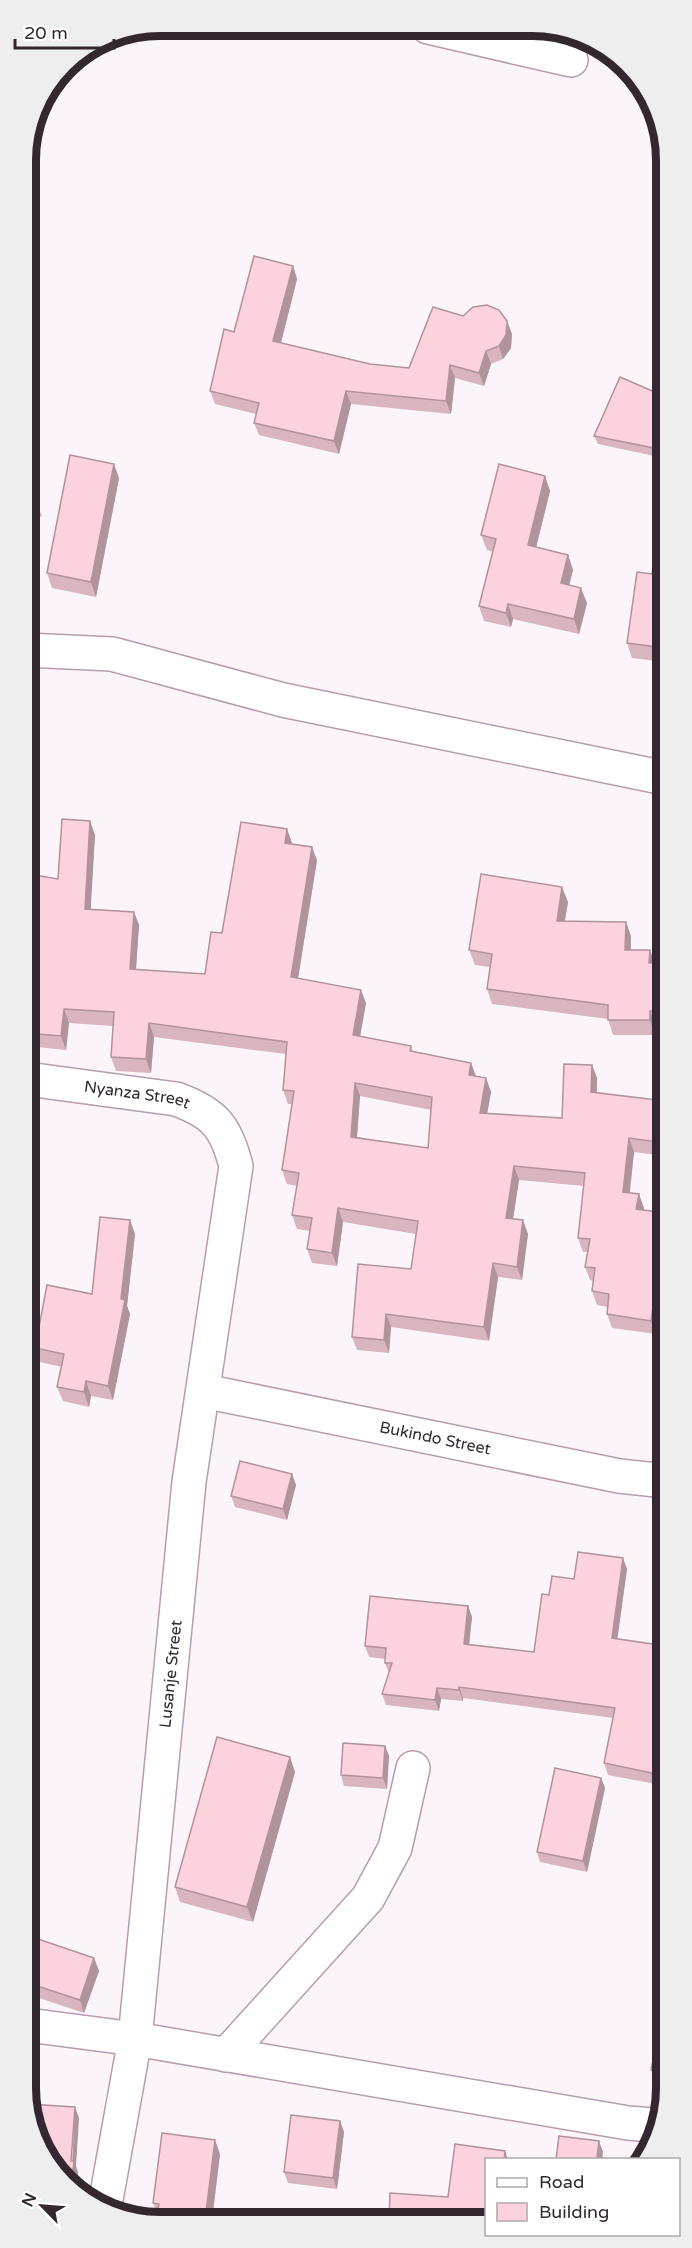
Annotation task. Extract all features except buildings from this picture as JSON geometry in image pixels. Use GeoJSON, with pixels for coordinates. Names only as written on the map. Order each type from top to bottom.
{"type":"FeatureCollection","features":[{"type":"Feature","properties":{"kind":"street"},"geometry":{"type":"LineString","coordinates":[[467,36],[571,60]]}},
{"type":"Feature","properties":{"kind":"street"},"geometry":{"type":"LineString","coordinates":[[36,650],[112,654],[283,700],[656,776]]}},
{"type":"Feature","properties":{"kind":"street","name":"Nyanza Street"},"geometry":{"type":"LineString","coordinates":[[36,1080],[176,1099],[199,1107],[217,1123],[230,1143]]}},
{"type":"Feature","properties":{"kind":"street","name":"Lusanje Street"},"geometry":{"type":"LineString","coordinates":[[106,2199],[135,2039],[189,1482],[234,1191],[236,1166],[230,1143]]}},
{"type":"Feature","properties":{"kind":"street","name":"Bukindo Street"},"geometry":{"type":"LineString","coordinates":[[204,1391],[619,1476],[656,1480]]}},
{"type":"Feature","properties":{"kind":"street"},"geometry":{"type":"LineString","coordinates":[[226,2055],[368,1898],[395,1848],[413,1768]]}},
{"type":"Feature","properties":{"kind":"street"},"geometry":{"type":"LineString","coordinates":[[36,2026],[135,2039],[642,2132]]}}]}
